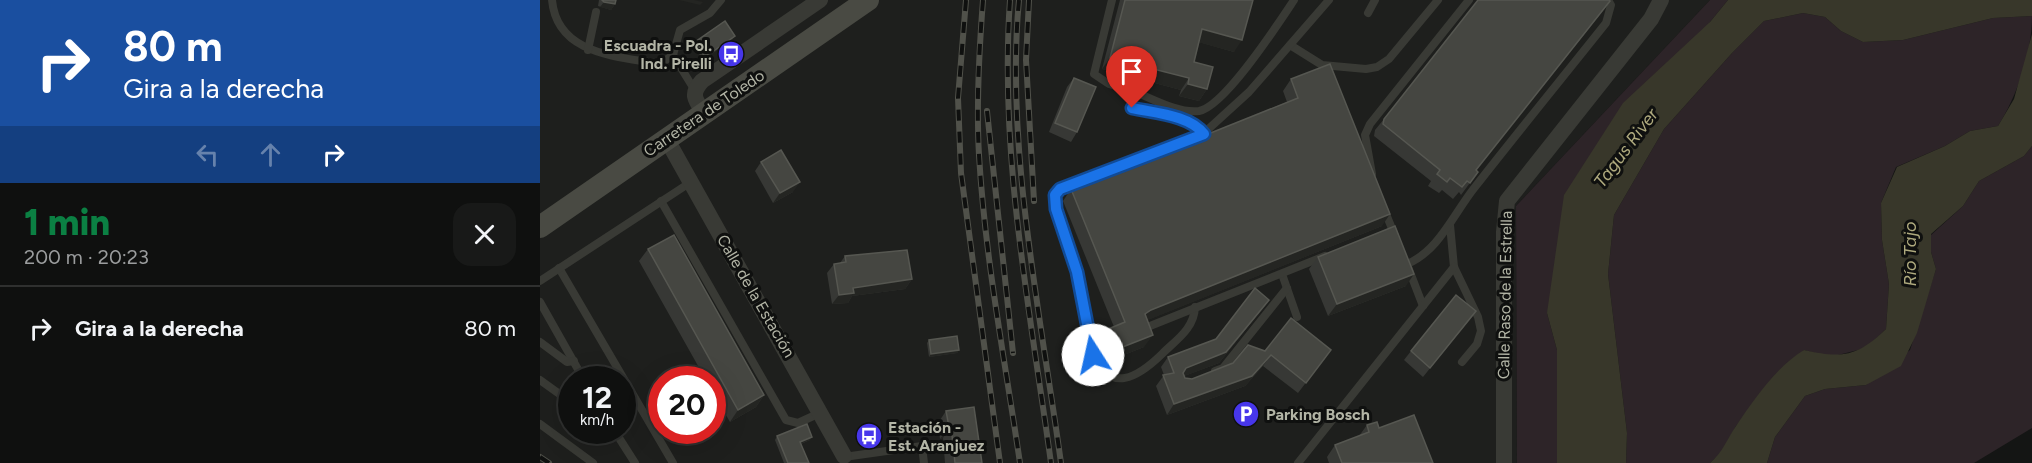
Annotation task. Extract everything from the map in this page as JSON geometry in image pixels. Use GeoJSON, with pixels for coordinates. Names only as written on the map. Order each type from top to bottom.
{"type":"FeatureCollection","features":[{"type":"Feature","properties":{"kind":"street"},"geometry":{"type":"LineString","coordinates":[[704,113],[694,98],[694,89],[702,81],[820,0]]}},
{"type":"Feature","properties":{"kind":"street","name":"Carretera de Toledo"},"geometry":{"type":"LineString","coordinates":[[540,227],[868,0]]}},
{"type":"Feature","properties":{"kind":"street","name":"Calle Raso de la Estrella"},"geometry":{"type":"LineString","coordinates":[[1504,463],[1504,231],[1507,201],[1651,20],[1661,0]]}},
{"type":"Feature","properties":{"kind":"street","name":"Calle de la Estación"},"geometry":{"type":"LineString","coordinates":[[666,138],[822,412],[845,459]]}},
{"type":"Feature","properties":{"kind":"lane"},"geometry":{"type":"LineString","coordinates":[[552,0],[553,9],[561,27],[577,44],[588,50],[660,64],[673,56],[680,30],[710,13],[721,0]]}},
{"type":"Feature","properties":{"kind":"lane"},"geometry":{"type":"LineString","coordinates":[[1112,0],[1094,74],[1109,84],[1189,111],[1201,111],[1216,100],[1246,69],[1294,0]]}},
{"type":"Feature","properties":{"kind":"lane"},"geometry":{"type":"LineString","coordinates":[[1195,307],[1190,327],[1147,369],[1133,377],[1119,380],[1107,375],[1093,355],[1077,272],[1054,200],[1055,195],[1060,189],[1204,134],[1249,92],[1329,0]]}},
{"type":"Feature","properties":{"kind":"lane"},"geometry":{"type":"LineString","coordinates":[[1368,14],[1375,0]]}},
{"type":"Feature","properties":{"kind":"lane"},"geometry":{"type":"LineString","coordinates":[[1290,45],[1322,65],[1366,69],[1377,67],[1389,58],[1438,0]]}},
{"type":"Feature","properties":{"kind":"lane"},"geometry":{"type":"LineString","coordinates":[[1374,182],[1365,135],[1370,124],[1469,0]]}},
{"type":"Feature","properties":{"kind":"lane"},"geometry":{"type":"LineString","coordinates":[[1403,256],[1419,259],[1450,225],[1473,190],[1606,23],[1611,5],[1608,0]]}},
{"type":"Feature","properties":{"kind":"lane"},"geometry":{"type":"LineString","coordinates":[[588,50],[596,12]]}},
{"type":"Feature","properties":{"kind":"lane"},"geometry":{"type":"LineString","coordinates":[[673,56],[694,89]]}},
{"type":"Feature","properties":{"kind":"lane"},"geometry":{"type":"LineString","coordinates":[[1133,91],[1132,108],[1189,122],[1198,126],[1204,134]]}},
{"type":"Feature","properties":{"kind":"lane"},"geometry":{"type":"LineString","coordinates":[[540,281],[691,182]]}},
{"type":"Feature","properties":{"kind":"lane"},"geometry":{"type":"LineString","coordinates":[[661,201],[786,420],[798,423],[822,412]]}},
{"type":"Feature","properties":{"kind":"lane"},"geometry":{"type":"LineString","coordinates":[[1381,201],[1423,306]]}},
{"type":"Feature","properties":{"kind":"lane"},"geometry":{"type":"LineString","coordinates":[[1450,225],[1454,267],[1478,317],[1481,331],[1477,344],[1462,362]]}},
{"type":"Feature","properties":{"kind":"lane"},"geometry":{"type":"LineString","coordinates":[[1381,234],[1392,229]]}},
{"type":"Feature","properties":{"kind":"lane"},"geometry":{"type":"LineString","coordinates":[[1145,328],[1337,252]]}},
{"type":"Feature","properties":{"kind":"lane"},"geometry":{"type":"LineString","coordinates":[[1298,463],[1454,267]]}},
{"type":"Feature","properties":{"kind":"lane"},"geometry":{"type":"LineString","coordinates":[[559,268],[673,463]]}},
{"type":"Feature","properties":{"kind":"lane"},"geometry":{"type":"LineString","coordinates":[[1282,274],[1298,317]]}},
{"type":"Feature","properties":{"kind":"lane"},"geometry":{"type":"LineString","coordinates":[[1203,376],[1223,368],[1287,288]]}},
{"type":"Feature","properties":{"kind":"lane"},"geometry":{"type":"LineString","coordinates":[[540,302],[577,366]]}},
{"type":"Feature","properties":{"kind":"lane"},"geometry":{"type":"LineString","coordinates":[[540,342],[567,362],[574,361]]}},
{"type":"Feature","properties":{"kind":"lane"},"geometry":{"type":"LineString","coordinates":[[540,380],[558,393]]}},
{"type":"Feature","properties":{"kind":"lane"},"geometry":{"type":"LineString","coordinates":[[540,424],[593,463]]}},
{"type":"Feature","properties":{"kind":"lane"},"geometry":{"type":"LineString","coordinates":[[622,444],[634,463]]}},
{"type":"Feature","properties":{"kind":"lane"},"geometry":{"type":"LineString","coordinates":[[845,459],[922,446],[924,463]]}},
{"type":"Feature","properties":{"kind":"shaded area"},"geometry":{"type":"Polygon","coordinates":[[[540,0],[1710,0],[1516,206],[1517,463],[540,463],[540,0]]]}},
{"type":"Feature","properties":{"kind":"shaded area"},"geometry":{"type":"Polygon","coordinates":[[[1710,0],[1728,0],[1710,22],[1547,313],[1557,350],[1557,463],[1517,463],[1516,206],[1710,0]]]}},
{"type":"Feature","properties":{"kind":"shaded area"},"geometry":{"type":"Polygon","coordinates":[[[1803,13],[1825,17],[1841,31],[1863,42],[1903,40],[1993,18],[2032,16],[2029,45],[2022,74],[1998,126],[1970,131],[1945,146],[1896,167],[1881,203],[1882,240],[1889,284],[1886,329],[1866,348],[1830,357],[1804,350],[1736,426],[1721,453],[1710,463],[1626,463],[1627,433],[1608,274],[1614,215],[1664,129],[1732,53],[1764,21],[1803,13]]]}},
{"type":"Feature","properties":{"kind":"shaded area"},"geometry":{"type":"Polygon","coordinates":[[[2032,146],[2032,428],[1974,463],[1767,463],[1775,437],[1805,396],[1825,389],[1866,385],[1910,350],[1936,269],[1931,252],[1931,235],[1963,206],[1979,181],[2024,156],[2032,146]]]}},
{"type":"Feature","properties":{"kind":"water","name":"Tagus River"},"geometry":{"type":"Polygon","coordinates":[[[1728,0],[2032,0],[2032,16],[1993,18],[1903,40],[1863,42],[1841,31],[1825,17],[1803,13],[1764,21],[1664,129],[1614,215],[1608,274],[1627,433],[1626,463],[1557,463],[1557,350],[1547,313],[1564,195],[1623,103],[1710,22],[1728,0]]]}},
{"type":"Feature","properties":{"kind":"water","name":"Río Tajo"},"geometry":{"type":"Polygon","coordinates":[[[2032,34],[2032,146],[2024,156],[1979,181],[1963,206],[1931,234],[1931,252],[1936,269],[1917,333],[1901,366],[1866,385],[1825,389],[1805,396],[1775,437],[1767,463],[1710,463],[1722,450],[1758,394],[1794,357],[1804,350],[1829,354],[1849,353],[1867,345],[1886,329],[1889,284],[1882,240],[1881,203],[1897,167],[1945,146],[1970,131],[1998,126],[2014,99],[2032,34]]]}},
{"type":"Feature","properties":{"kind":"building"},"geometry":{"type":"Polygon","coordinates":[[[602,0],[616,0],[615,4],[602,0]]]}},
{"type":"Feature","properties":{"kind":"building"},"geometry":{"type":"Polygon","coordinates":[[[1125,0],[1253,0],[1242,40],[1202,29],[1194,62],[1213,67],[1207,89],[1188,84],[1189,78],[1110,58],[1125,0]]]}},
{"type":"Feature","properties":{"kind":"building"},"geometry":{"type":"Polygon","coordinates":[[[1478,0],[1610,1],[1476,170],[1478,172],[1470,183],[1467,181],[1462,187],[1450,178],[1447,182],[1437,174],[1440,170],[1383,124],[1384,119],[1478,0]]]}},
{"type":"Feature","properties":{"kind":"building"},"geometry":{"type":"Polygon","coordinates":[[[725,21],[735,36],[705,57],[695,42],[725,21]]]}},
{"type":"Feature","properties":{"kind":"building"},"geometry":{"type":"Polygon","coordinates":[[[1330,64],[1390,214],[1151,310],[1145,314],[1153,335],[1115,350],[1106,330],[1125,322],[1071,189],[1298,98],[1291,79],[1330,64]]]}},
{"type":"Feature","properties":{"kind":"building"},"geometry":{"type":"Polygon","coordinates":[[[1074,78],[1096,87],[1077,132],[1055,123],[1074,78]]]}},
{"type":"Feature","properties":{"kind":"building"},"geometry":{"type":"Polygon","coordinates":[[[781,150],[800,182],[780,193],[761,162],[781,150]]]}},
{"type":"Feature","properties":{"kind":"building"},"geometry":{"type":"Polygon","coordinates":[[[1395,226],[1414,274],[1337,304],[1318,257],[1395,226]]]}},
{"type":"Feature","properties":{"kind":"building"},"geometry":{"type":"Polygon","coordinates":[[[674,235],[764,395],[738,410],[726,389],[726,366],[713,366],[648,249],[674,235]]]}},
{"type":"Feature","properties":{"kind":"building"},"geometry":{"type":"Polygon","coordinates":[[[907,250],[912,279],[853,288],[854,293],[839,295],[834,264],[846,262],[845,256],[907,250]]]}},
{"type":"Feature","properties":{"kind":"building"},"geometry":{"type":"Polygon","coordinates":[[[1255,288],[1269,300],[1226,352],[1186,368],[1183,373],[1185,378],[1192,379],[1233,363],[1248,345],[1265,351],[1291,318],[1331,350],[1306,383],[1271,355],[1252,376],[1174,404],[1163,375],[1174,373],[1168,357],[1216,339],[1255,288]]]}},
{"type":"Feature","properties":{"kind":"building"},"geometry":{"type":"Polygon","coordinates":[[[1456,295],[1476,311],[1430,368],[1411,351],[1456,295]]]}},
{"type":"Feature","properties":{"kind":"building"},"geometry":{"type":"Polygon","coordinates":[[[957,336],[959,350],[931,354],[929,340],[957,336]]]}},
{"type":"Feature","properties":{"kind":"building"},"geometry":{"type":"Polygon","coordinates":[[[974,407],[982,463],[955,463],[951,426],[949,427],[946,411],[974,407]]]}},
{"type":"Feature","properties":{"kind":"building"},"geometry":{"type":"Polygon","coordinates":[[[1414,415],[1433,463],[1342,463],[1335,445],[1369,432],[1367,425],[1377,422],[1379,428],[1414,415]]]}},
{"type":"Feature","properties":{"kind":"building"},"geometry":{"type":"Polygon","coordinates":[[[807,424],[812,437],[800,442],[809,463],[788,463],[777,436],[807,424]]]}},
{"type":"Feature","properties":{"kind":"railway"},"geometry":{"type":"LineString","coordinates":[[966,0],[958,98],[961,173],[1000,463]]}},
{"type":"Feature","properties":{"kind":"railway"},"geometry":{"type":"LineString","coordinates":[[983,0],[978,97],[982,194],[991,271],[1020,463]]}},
{"type":"Feature","properties":{"kind":"railway"},"geometry":{"type":"LineString","coordinates":[[1010,0],[1009,116],[1018,232],[1051,463]]}},
{"type":"Feature","properties":{"kind":"railway"},"geometry":{"type":"LineString","coordinates":[[1019,0],[1016,56],[1021,172],[1035,291],[1061,463]]}},
{"type":"Feature","properties":{"kind":"railway"},"geometry":{"type":"LineString","coordinates":[[1029,0],[1026,60],[1034,201]]}},
{"type":"Feature","properties":{"kind":"railway"},"geometry":{"type":"LineString","coordinates":[[987,111],[1013,353]]}},
{"type":"Feature","properties":{"kind":"railway"},"geometry":{"type":"LineString","coordinates":[[540,457],[549,463]]}},
{"type":"Feature","properties":{"kind":"place","name":"Escuadra - Pol. Ind. Pirelli"},"geometry":{"type":"Point","coordinates":[731,54]}},
{"type":"Feature","properties":{"kind":"place","name":"Parking Bosch"},"geometry":{"type":"Point","coordinates":[1246,414]}},
{"type":"Feature","properties":{"kind":"place","name":"Estación - Est. Aranjuez"},"geometry":{"type":"Point","coordinates":[869,436]}},
{"type":"Feature","properties":{"kind":"route"},"geometry":{"type":"LineString","coordinates":[[1093,355],[1077,272],[1056,209],[1055,195],[1060,189],[1191,141],[1204,134],[1198,126],[1189,122],[1132,108]]}}]}
